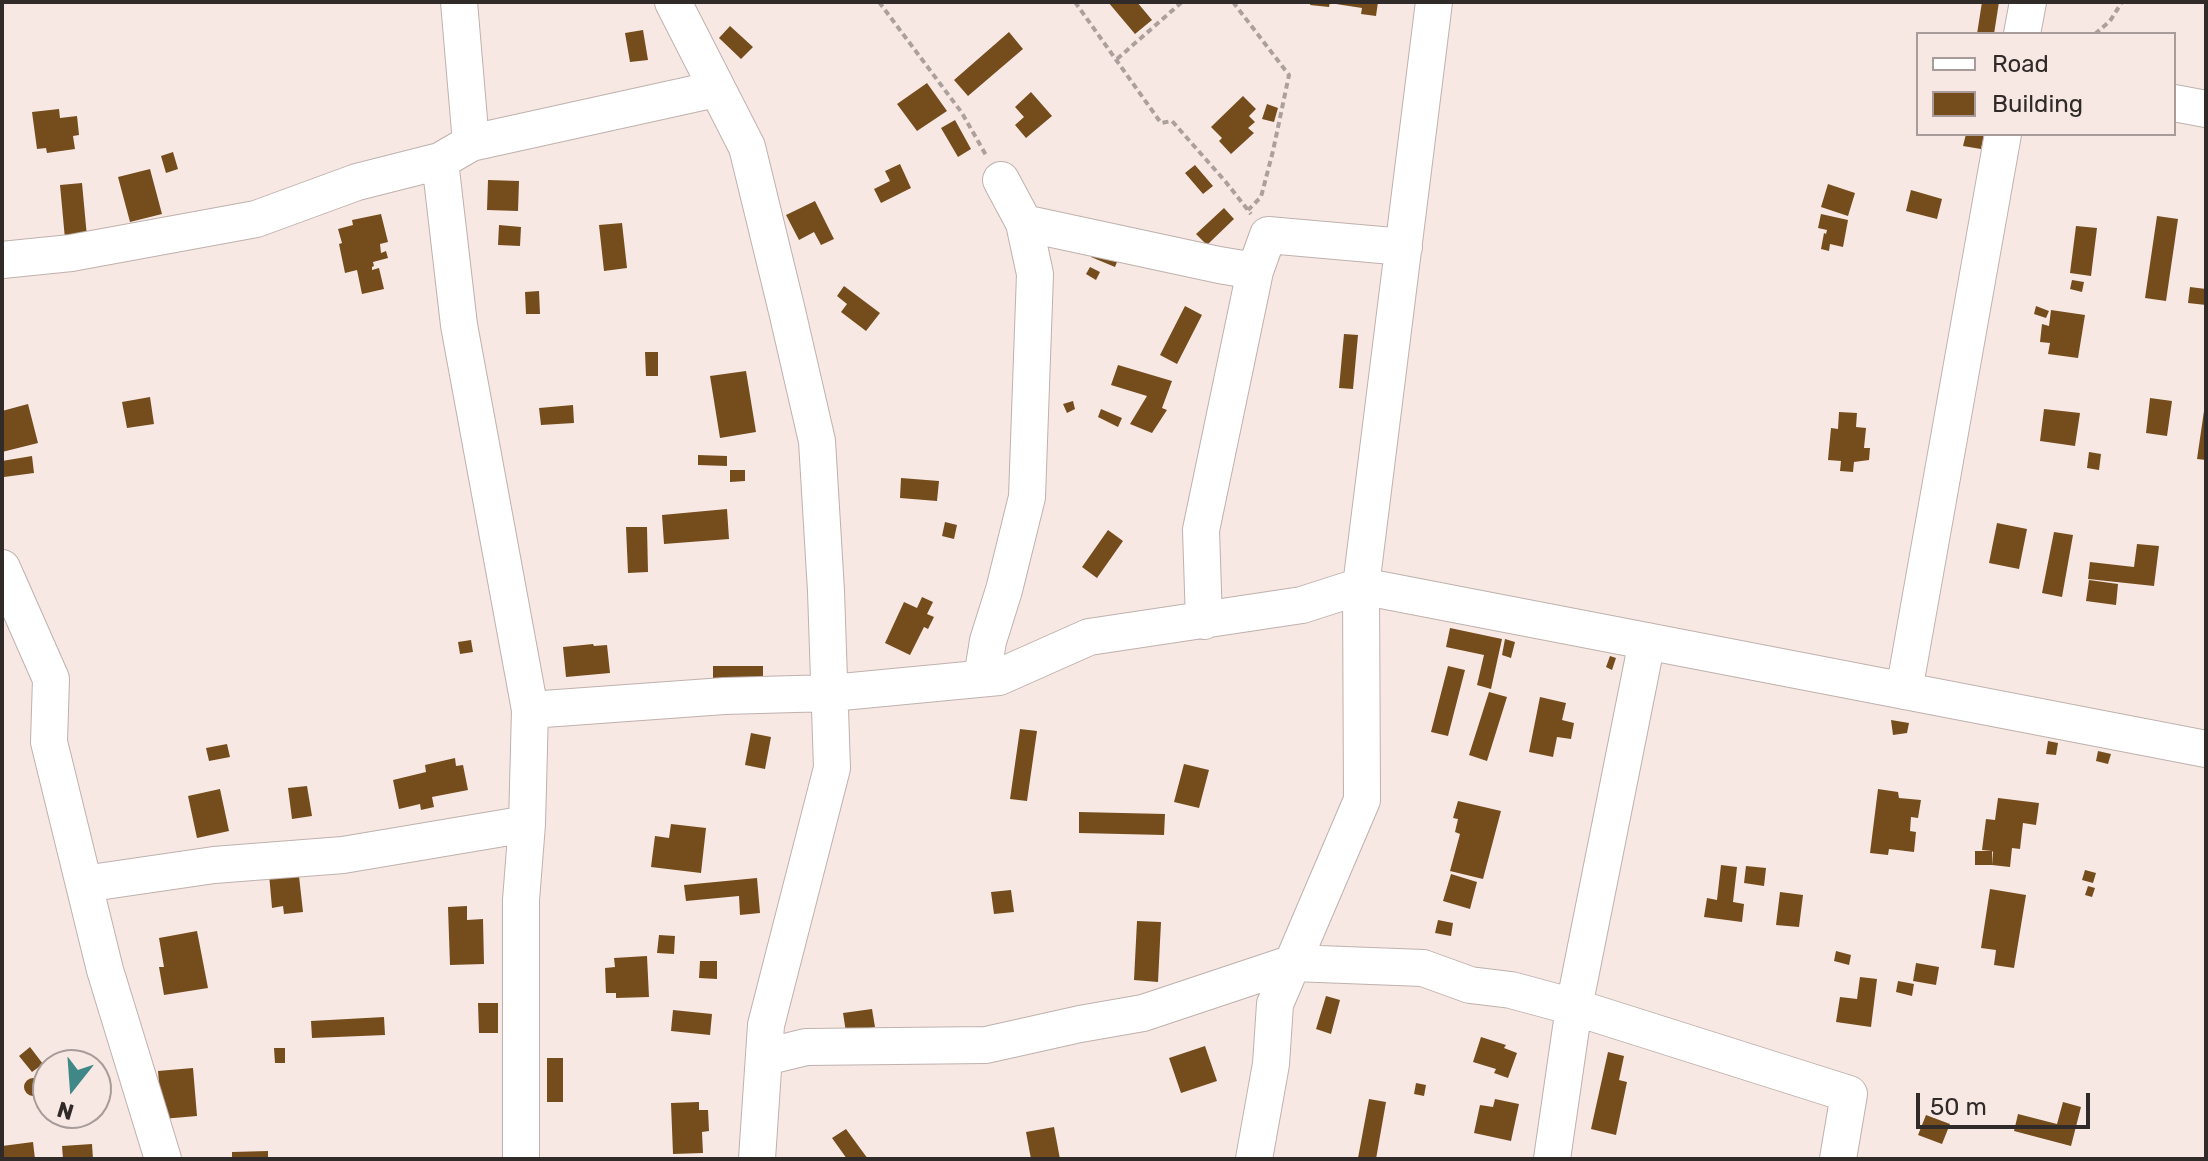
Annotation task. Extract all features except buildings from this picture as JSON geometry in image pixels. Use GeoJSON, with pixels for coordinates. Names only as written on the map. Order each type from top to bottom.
{"type":"FeatureCollection","features":[{"type":"Feature","properties":{"kind":"street"},"geometry":{"type":"LineString","coordinates":[[459,2],[455,152],[459,325],[530,710],[521,900],[521,1159]]}},
{"type":"Feature","properties":{"kind":"street"},"geometry":{"type":"LineString","coordinates":[[673,2],[747,147],[817,441],[831,693],[832,768],[766,1025],[757,1159]]}},
{"type":"Feature","properties":{"kind":"street"},"geometry":{"type":"LineString","coordinates":[[1254,1159],[1271,1064],[1275,1004],[1362,800],[1361,586],[1434,2]]}},
{"type":"Feature","properties":{"kind":"street"},"geometry":{"type":"LineString","coordinates":[[2022,32],[2028,2]]}},
{"type":"Feature","properties":{"kind":"street"},"geometry":{"type":"LineString","coordinates":[[2,260],[71,253],[256,219],[357,182],[455,152],[716,89]]}},
{"type":"Feature","properties":{"kind":"street"},"geometry":{"type":"LineString","coordinates":[[2176,103],[2206,109]]}},
{"type":"Feature","properties":{"kind":"street"},"geometry":{"type":"LineString","coordinates":[[1904,691],[2003,136]]}},
{"type":"Feature","properties":{"kind":"street"},"geometry":{"type":"LineString","coordinates":[[982,678],[988,641],[1027,497],[1035,274],[1024,223],[1001,180]]}},
{"type":"Feature","properties":{"kind":"street"},"geometry":{"type":"LineString","coordinates":[[1024,223],[1255,271]]}},
{"type":"Feature","properties":{"kind":"street"},"geometry":{"type":"LineString","coordinates":[[1204,621],[1201,530],[1255,271],[1268,235],[1404,247]]}},
{"type":"Feature","properties":{"kind":"street"},"geometry":{"type":"LineString","coordinates":[[2,568],[51,679],[49,742],[105,970],[163,1159]]}},
{"type":"Feature","properties":{"kind":"street"},"geometry":{"type":"LineString","coordinates":[[530,710],[724,696],[831,693],[999,677],[1089,637],[1302,605],[1361,586],[2206,749]]}},
{"type":"Feature","properties":{"kind":"street"},"geometry":{"type":"LineString","coordinates":[[1552,1159],[1574,1007],[1647,641]]}},
{"type":"Feature","properties":{"kind":"street"},"geometry":{"type":"LineString","coordinates":[[84,884],[214,865],[343,855],[527,824]]}},
{"type":"Feature","properties":{"kind":"street"},"geometry":{"type":"LineString","coordinates":[[765,1057],[806,1047],[986,1045],[1143,1013],[1293,963],[1423,968],[1470,985],[1511,990],[1574,1007],[1849,1094],[1838,1159]]}},
{"type":"Feature","properties":{"kind":"path"},"geometry":{"type":"LineString","coordinates":[[879,2],[962,113],[1001,180]]}},
{"type":"Feature","properties":{"kind":"path"},"geometry":{"type":"LineString","coordinates":[[1075,2],[1161,123],[1172,121],[1248,210],[1261,197],[1289,75],[1233,2]]}},
{"type":"Feature","properties":{"kind":"path"},"geometry":{"type":"LineString","coordinates":[[1117,59],[1182,2]]}},
{"type":"Feature","properties":{"kind":"path"},"geometry":{"type":"LineString","coordinates":[[2097,32],[2110,21],[2122,2]]}}]}
